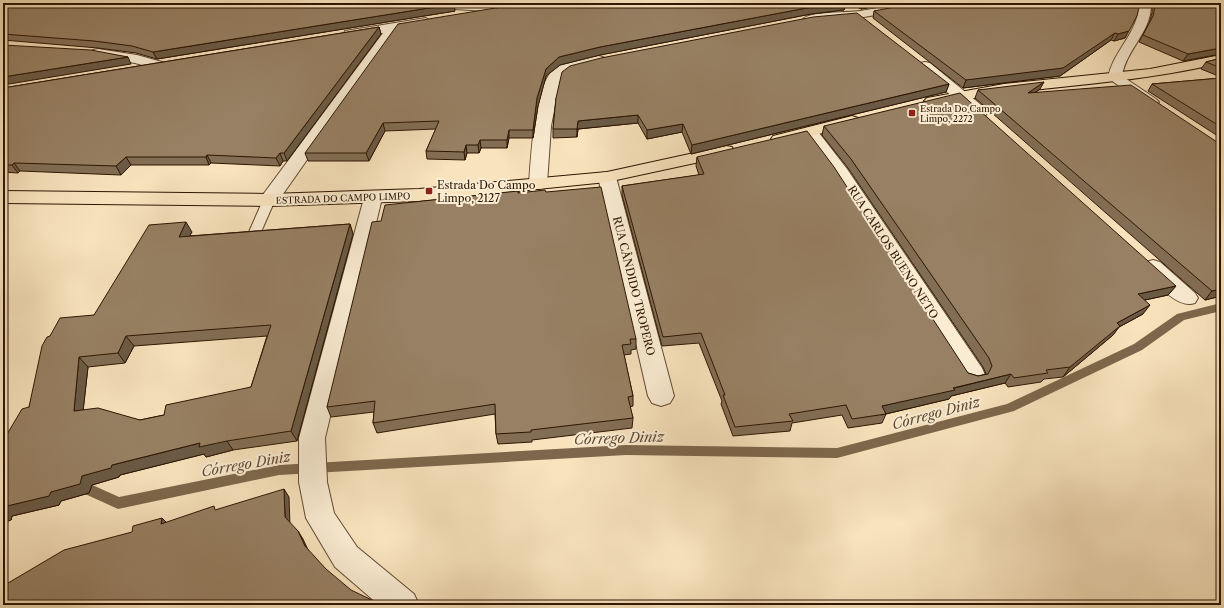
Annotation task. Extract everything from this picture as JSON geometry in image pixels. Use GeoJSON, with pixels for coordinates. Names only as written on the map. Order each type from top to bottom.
{"type":"FeatureCollection","features":[{"type":"Feature","properties":{"kind":"main road"},"geometry":{"type":"LineString","coordinates":[[918,104],[960,94],[1000,87],[1115,78],[1202,65],[1221,59]]}},
{"type":"Feature","properties":{"kind":"main road"},"geometry":{"type":"LineString","coordinates":[[766,142],[868,117]]}},
{"type":"Feature","properties":{"kind":"main road","name":"ESTRADA DO CAMPO LIMPO"},"geometry":{"type":"LineString","coordinates":[[3,197],[269,200],[373,198],[607,177],[744,147]]}},
{"type":"Feature","properties":{"kind":"street"},"geometry":{"type":"LineString","coordinates":[[339,36],[508,7],[424,3]]}},
{"type":"Feature","properties":{"kind":"street"},"geometry":{"type":"LineString","coordinates":[[844,3],[870,24]]}},
{"type":"Feature","properties":{"kind":"street"},"geometry":{"type":"LineString","coordinates":[[796,22],[841,15],[858,15],[919,3]]}},
{"type":"Feature","properties":{"kind":"street"},"geometry":{"type":"LineString","coordinates":[[1145,3],[1146,14],[1143,24],[1118,64],[1115,78],[1161,108]]}},
{"type":"Feature","properties":{"kind":"street"},"geometry":{"type":"LineString","coordinates":[[269,200],[394,27]]}},
{"type":"Feature","properties":{"kind":"street"},"geometry":{"type":"LineString","coordinates":[[85,52],[118,55],[157,65]]}},
{"type":"Feature","properties":{"kind":"street"},"geometry":{"type":"LineString","coordinates":[[912,56],[960,94],[995,125]]}},
{"type":"Feature","properties":{"kind":"street"},"geometry":{"type":"LineString","coordinates":[[538,184],[547,106],[554,77],[558,72],[572,66],[608,58]]}},
{"type":"Feature","properties":{"kind":"street"},"geometry":{"type":"LineString","coordinates":[[126,70],[173,62]]}},
{"type":"Feature","properties":{"kind":"street","name":"RUA CARLOS BUENO NETO"},"geometry":{"type":"LineString","coordinates":[[810,132],[841,173],[973,375]]}},
{"type":"Feature","properties":{"kind":"street","name":"RUA CÂNDIDO TROPERO"},"geometry":{"type":"LineString","coordinates":[[607,177],[661,396]]}},
{"type":"Feature","properties":{"kind":"street"},"geometry":{"type":"LineString","coordinates":[[373,198],[312,438],[313,482],[321,518],[346,557],[403,605]]}},
{"type":"Feature","properties":{"kind":"street"},"geometry":{"type":"LineString","coordinates":[[1140,256],[1187,298]]}},
{"type":"Feature","properties":{"kind":"lane"},"geometry":{"type":"LineString","coordinates":[[255,232],[269,200]]}},
{"type":"Feature","properties":{"kind":"building"},"geometry":{"type":"Polygon","coordinates":[[[3,3],[454,4],[153,52],[132,46],[94,41],[3,34],[3,3]]]}},
{"type":"Feature","properties":{"kind":"building"},"geometry":{"type":"Polygon","coordinates":[[[526,3],[845,3],[812,7],[600,47],[559,57],[546,69],[537,98],[533,130],[509,130],[507,140],[480,140],[478,145],[466,145],[464,152],[426,151],[439,121],[383,123],[366,153],[305,153],[398,24],[526,3]]]}},
{"type":"Feature","properties":{"kind":"building"},"geometry":{"type":"Polygon","coordinates":[[[915,3],[1140,3],[1137,16],[1129,31],[1118,34],[1115,33],[1063,68],[966,80],[874,11],[915,3]]]}},
{"type":"Feature","properties":{"kind":"building"},"geometry":{"type":"Polygon","coordinates":[[[1156,3],[1221,3],[1221,48],[1188,54],[1143,35],[1153,16],[1156,3]]]}},
{"type":"Feature","properties":{"kind":"building"},"geometry":{"type":"Polygon","coordinates":[[[857,13],[949,84],[692,145],[683,124],[647,130],[638,115],[578,121],[577,129],[553,129],[556,98],[562,72],[570,66],[601,58],[813,17],[857,13]]]}},
{"type":"Feature","properties":{"kind":"building"},"geometry":{"type":"Polygon","coordinates":[[[379,27],[284,153],[280,153],[276,158],[207,155],[206,157],[126,157],[116,166],[14,163],[12,165],[3,165],[3,88],[379,27]]]}},
{"type":"Feature","properties":{"kind":"building"},"geometry":{"type":"Polygon","coordinates":[[[3,45],[91,50],[128,57],[3,77],[3,45]]]}},
{"type":"Feature","properties":{"kind":"building"},"geometry":{"type":"Polygon","coordinates":[[[1221,58],[1221,68],[1206,62],[1221,58]]]}},
{"type":"Feature","properties":{"kind":"building"},"geometry":{"type":"Polygon","coordinates":[[[1221,78],[1221,127],[1152,84],[1221,78]]]}},
{"type":"Feature","properties":{"kind":"building"},"geometry":{"type":"Polygon","coordinates":[[[1044,82],[1028,93],[1131,85],[1221,144],[1221,289],[1212,291],[978,90],[1044,82]]]}},
{"type":"Feature","properties":{"kind":"building"},"geometry":{"type":"Polygon","coordinates":[[[960,93],[1176,286],[1138,294],[1150,305],[1117,323],[1120,326],[1070,367],[1046,370],[1048,373],[1014,378],[1011,374],[953,388],[955,390],[882,406],[886,414],[852,419],[846,405],[789,414],[793,421],[735,427],[723,395],[725,395],[701,333],[663,337],[622,186],[704,174],[697,157],[807,131],[834,167],[968,373],[978,376],[988,374],[992,366],[989,358],[851,159],[824,126],[960,93]]]}},
{"type":"Feature","properties":{"kind":"building"},"geometry":{"type":"Polygon","coordinates":[[[601,187],[636,339],[630,339],[631,344],[622,345],[633,396],[628,397],[633,418],[531,430],[531,432],[496,434],[495,404],[373,423],[375,401],[327,407],[372,222],[381,221],[385,205],[518,191],[518,193],[545,190],[546,192],[601,187]]]}},
{"type":"Feature","properties":{"kind":"building"},"geometry":{"type":"Polygon","coordinates":[[[186,222],[179,237],[350,224],[291,431],[199,447],[200,443],[112,465],[111,468],[82,476],[80,484],[51,492],[49,496],[3,507],[3,441],[22,409],[29,407],[42,346],[47,337],[50,336],[60,318],[94,315],[149,225],[186,222]],[[271,325],[126,336],[118,353],[79,357],[74,411],[98,408],[140,420],[164,415],[166,405],[251,387],[271,325]]]}},
{"type":"Feature","properties":{"kind":"building"},"geometry":{"type":"Polygon","coordinates":[[[284,489],[285,517],[298,531],[305,546],[326,569],[351,590],[381,605],[3,605],[3,586],[64,550],[132,532],[133,526],[162,518],[161,524],[214,506],[215,510],[284,489]]]}},
{"type":"Feature","properties":{"kind":"waterway","name":"Córrego Diniz"},"geometry":{"type":"LineString","coordinates":[[79,485],[118,503],[279,470],[626,450],[837,453],[1010,408],[1138,347],[1181,317],[1221,307]]}},
{"type":"Feature","properties":{"kind":"place","name":"Estrada Do Campo Limpo, 2272"},"geometry":{"type":"Point","coordinates":[912,113]}},
{"type":"Feature","properties":{"kind":"place","name":"Estrada Do Campo Limpo, 2127"},"geometry":{"type":"Point","coordinates":[429,191]}}]}
